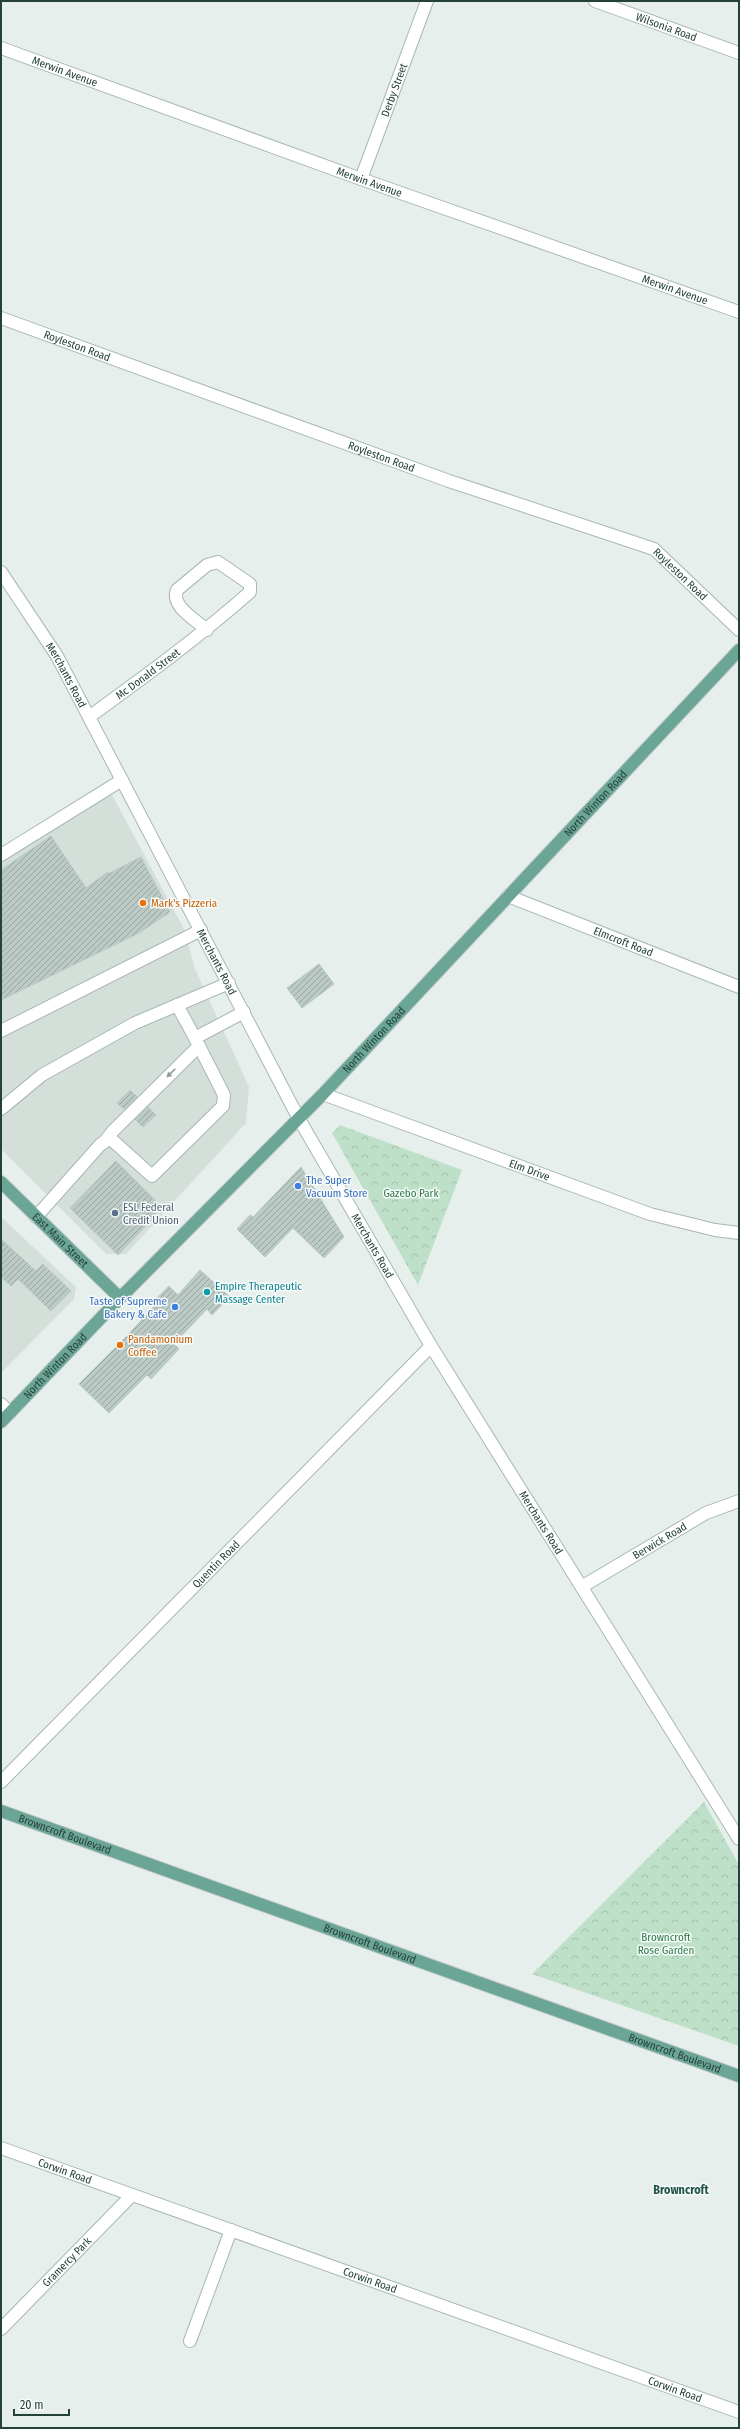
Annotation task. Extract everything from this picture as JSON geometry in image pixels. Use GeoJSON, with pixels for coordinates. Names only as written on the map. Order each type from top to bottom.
{"type":"FeatureCollection","features":[{"type":"Feature","properties":{"kind":"main road","name":"North Winton Road"},"geometry":{"type":"LineString","coordinates":[[1,1422],[120,1298],[323,1094],[739,650]]}},
{"type":"Feature","properties":{"kind":"main road","name":"East Main Street"},"geometry":{"type":"LineString","coordinates":[[1,1183],[120,1298]]}},
{"type":"Feature","properties":{"kind":"main road","name":"Browncroft Boulevard"},"geometry":{"type":"LineString","coordinates":[[1,1811],[739,2076]]}},
{"type":"Feature","properties":{"kind":"street","name":"Derby Street"},"geometry":{"type":"LineString","coordinates":[[361,179],[427,1]]}},
{"type":"Feature","properties":{"kind":"street","name":"Wilsonia Road"},"geometry":{"type":"LineString","coordinates":[[595,1],[739,53]]}},
{"type":"Feature","properties":{"kind":"street","name":"Merwin Avenue"},"geometry":{"type":"LineString","coordinates":[[1,48],[361,179],[739,312]]}},
{"type":"Feature","properties":{"kind":"street","name":"Royleston Road"},"geometry":{"type":"LineString","coordinates":[[1,318],[449,481],[654,549],[739,630]]}},
{"type":"Feature","properties":{"kind":"street","name":"Mc Donald Street"},"geometry":{"type":"LineString","coordinates":[[89,717],[207,630],[250,592],[252,587],[218,562],[207,565],[177,590],[175,596],[176,602],[207,630]]}},
{"type":"Feature","properties":{"kind":"street","name":"Merchants Road"},"geometry":{"type":"LineString","coordinates":[[1,572],[57,656],[299,1119],[431,1346],[583,1586],[739,1839]]}},
{"type":"Feature","properties":{"kind":"street"},"geometry":{"type":"LineString","coordinates":[[1,855],[122,780]]}},
{"type":"Feature","properties":{"kind":"street","name":"Elmcroft Road"},"geometry":{"type":"LineString","coordinates":[[508,896],[739,987]]}},
{"type":"Feature","properties":{"kind":"street"},"geometry":{"type":"LineString","coordinates":[[1,1031],[201,930]]}},
{"type":"Feature","properties":{"kind":"street"},"geometry":{"type":"LineString","coordinates":[[1,1109],[42,1075],[135,1023],[229,983]]}},
{"type":"Feature","properties":{"kind":"street"},"geometry":{"type":"LineString","coordinates":[[105,1141],[112,1140],[152,1176],[223,1106],[224,1095],[177,1005]]}},
{"type":"Feature","properties":{"kind":"street"},"geometry":{"type":"LineString","coordinates":[[36,1217],[113,1131],[197,1042],[244,1012]]}},
{"type":"Feature","properties":{"kind":"street","name":"Elm Drive"},"geometry":{"type":"LineString","coordinates":[[323,1094],[650,1214],[715,1230],[739,1233]]}},
{"type":"Feature","properties":{"kind":"street","name":"Quentin Road"},"geometry":{"type":"LineString","coordinates":[[1,1782],[431,1346]]}},
{"type":"Feature","properties":{"kind":"street"},"geometry":{"type":"LineString","coordinates":[[1,1404],[10,1413]]}},
{"type":"Feature","properties":{"kind":"street","name":"Berwick Road"},"geometry":{"type":"LineString","coordinates":[[583,1586],[706,1513],[739,1501]]}},
{"type":"Feature","properties":{"kind":"street","name":"Corwin Road"},"geometry":{"type":"LineString","coordinates":[[1,2148],[739,2412]]}},
{"type":"Feature","properties":{"kind":"street","name":"Gramercy Park"},"geometry":{"type":"LineString","coordinates":[[1,2329],[132,2195]]}},
{"type":"Feature","properties":{"kind":"street"},"geometry":{"type":"LineString","coordinates":[[190,2341],[231,2230]]}},
{"type":"Feature","properties":{"kind":"shaded area"},"geometry":{"type":"Polygon","coordinates":[[[110,791],[184,929],[195,969],[249,1087],[246,1123],[126,1254],[106,1254],[1,1149],[1,861],[110,791]]]}},
{"type":"Feature","properties":{"kind":"shaded area"},"geometry":{"type":"Polygon","coordinates":[[[1,1217],[76,1287],[74,1299],[1,1373],[1,1217]]]}},
{"type":"Feature","properties":{"kind":"green space","name":"Gazebo Park"},"geometry":{"type":"Polygon","coordinates":[[[340,1125],[462,1170],[418,1285],[332,1133],[340,1125]]]}},
{"type":"Feature","properties":{"kind":"green space","name":"Browncroft Rose Garden"},"geometry":{"type":"Polygon","coordinates":[[[704,1802],[739,1865],[739,2046],[532,1974],[704,1802]]]}},
{"type":"Feature","properties":{"kind":"building"},"geometry":{"type":"Polygon","coordinates":[[[51,836],[86,888],[108,872],[108,874],[141,857],[170,912],[139,933],[1,1000],[1,870],[51,836]]]}},
{"type":"Feature","properties":{"kind":"building"},"geometry":{"type":"Polygon","coordinates":[[[319,964],[334,984],[302,1008],[287,988],[319,964]]]}},
{"type":"Feature","properties":{"kind":"building"},"geometry":{"type":"Polygon","coordinates":[[[130,1090],[137,1097],[124,1109],[117,1103],[130,1090]]]}},
{"type":"Feature","properties":{"kind":"building"},"geometry":{"type":"Polygon","coordinates":[[[148,1107],[156,1115],[143,1127],[135,1119],[148,1107]]]}},
{"type":"Feature","properties":{"kind":"building","name":"ESL Federal Credit Union"},"geometry":{"type":"Polygon","coordinates":[[[116,1161],[157,1202],[154,1217],[118,1255],[70,1208],[116,1161]]]}},
{"type":"Feature","properties":{"kind":"building"},"geometry":{"type":"Polygon","coordinates":[[[301,1167],[344,1237],[324,1258],[293,1228],[265,1257],[237,1229],[250,1215],[253,1217],[301,1167]]]}},
{"type":"Feature","properties":{"kind":"building"},"geometry":{"type":"Polygon","coordinates":[[[1,1239],[36,1271],[43,1264],[71,1291],[51,1311],[18,1279],[11,1286],[1,1277],[1,1239]]]}},
{"type":"Feature","properties":{"kind":"building"},"geometry":{"type":"Polygon","coordinates":[[[200,1270],[230,1297],[212,1315],[207,1309],[174,1344],[179,1349],[151,1379],[147,1375],[109,1413],[79,1384],[126,1337],[156,1304],[153,1302],[169,1286],[178,1295],[200,1270]]]}},
{"type":"Feature","properties":{"kind":"place","name":"Mark's Pizzeria"},"geometry":{"type":"Point","coordinates":[143,903]}},
{"type":"Feature","properties":{"kind":"place","name":"The Super Vacuum Store"},"geometry":{"type":"Point","coordinates":[298,1186]}},
{"type":"Feature","properties":{"kind":"place","name":"ESL Federal Credit Union"},"geometry":{"type":"Point","coordinates":[115,1213]}},
{"type":"Feature","properties":{"kind":"place","name":"Empire Therapeutic Massage Center"},"geometry":{"type":"Point","coordinates":[207,1292]}},
{"type":"Feature","properties":{"kind":"place","name":"Taste of Supreme Bakery & Cafe"},"geometry":{"type":"Point","coordinates":[175,1307]}},
{"type":"Feature","properties":{"kind":"place","name":"Pandamonium Coffee"},"geometry":{"type":"Point","coordinates":[120,1345]}},
{"type":"Feature","properties":{"kind":"district","name":"Browncroft"},"geometry":{"type":"Point","coordinates":[681,2190]}}]}
